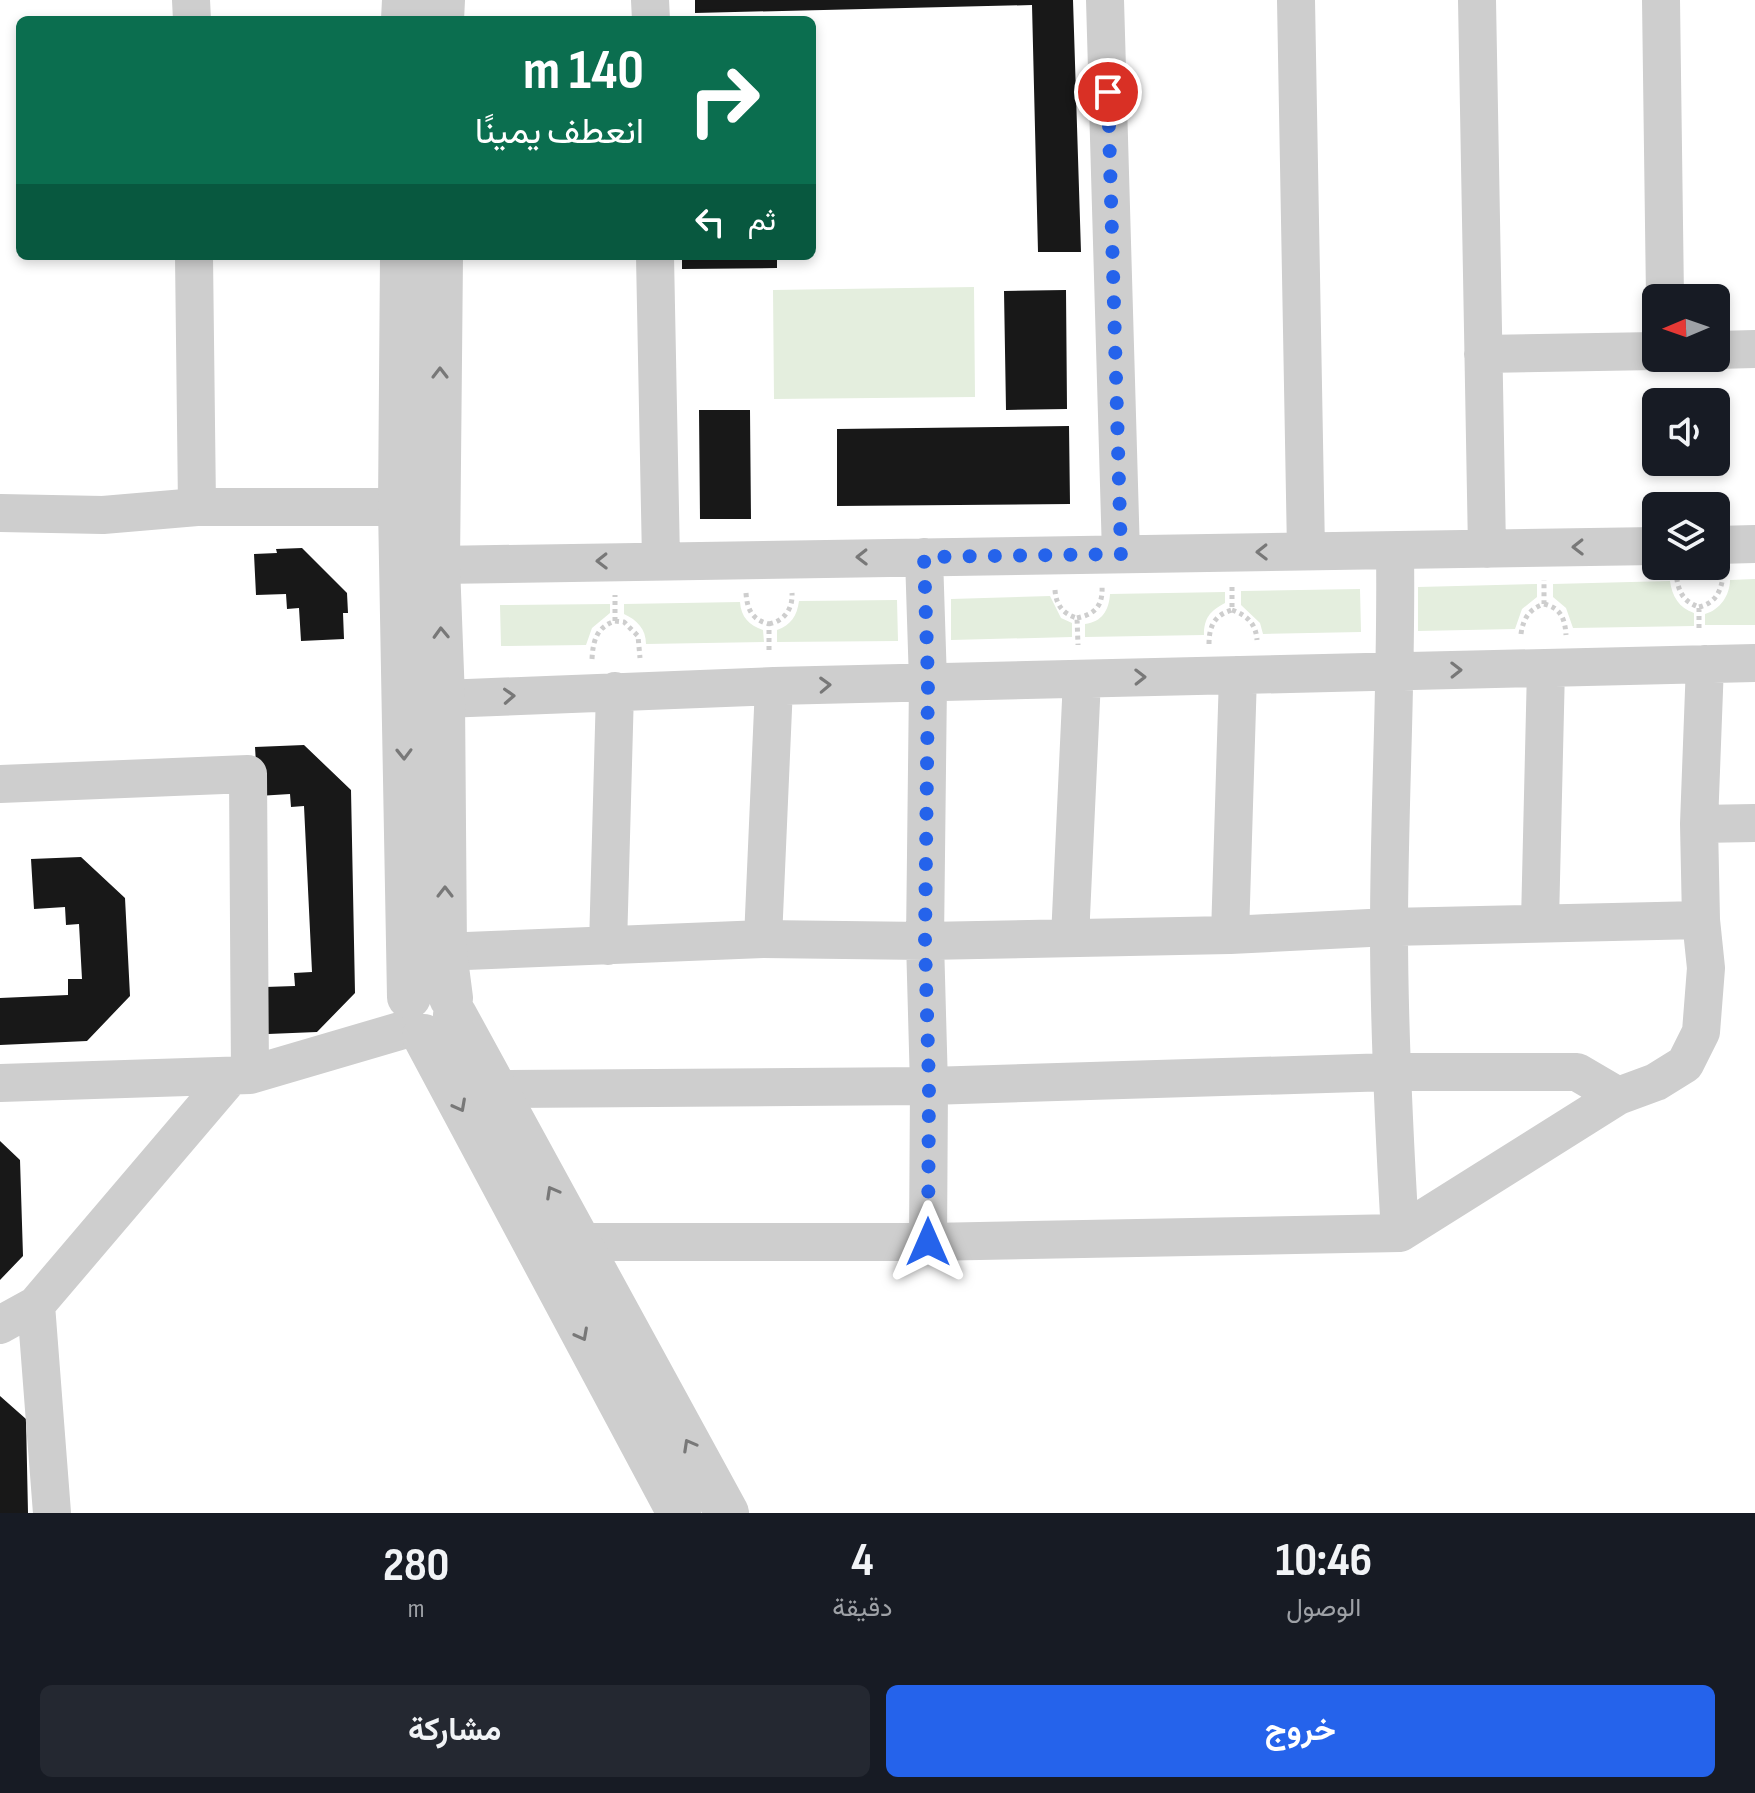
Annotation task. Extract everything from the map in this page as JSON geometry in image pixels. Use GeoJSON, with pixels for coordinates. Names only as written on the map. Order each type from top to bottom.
{"type":"FeatureCollection","features":[{"type":"Feature","properties":{"kind":"street"},"geometry":{"type":"LineString","coordinates":[[1105,0],[1112,567]]}},
{"type":"Feature","properties":{"kind":"street"},"geometry":{"type":"LineString","coordinates":[[1296,0],[1306,551]]}},
{"type":"Feature","properties":{"kind":"street"},"geometry":{"type":"LineString","coordinates":[[1477,0],[1487,549]]}},
{"type":"Feature","properties":{"kind":"street"},"geometry":{"type":"LineString","coordinates":[[1661,0],[1665,284]]}},
{"type":"Feature","properties":{"kind":"street"},"geometry":{"type":"LineString","coordinates":[[194,260],[197,507]]}},
{"type":"Feature","properties":{"kind":"street"},"geometry":{"type":"LineString","coordinates":[[402,260],[400,507],[423,698],[426,953],[430,1015],[679,1513]]}},
{"type":"Feature","properties":{"kind":"street"},"geometry":{"type":"LineString","coordinates":[[423,698],[438,565],[441,260]]}},
{"type":"Feature","properties":{"kind":"street"},"geometry":{"type":"LineString","coordinates":[[655,260],[661,560]]}},
{"type":"Feature","properties":{"kind":"street"},"geometry":{"type":"LineString","coordinates":[[1730,350],[1755,349]]}},
{"type":"Feature","properties":{"kind":"street"},"geometry":{"type":"LineString","coordinates":[[1483,354],[1642,351]]}},
{"type":"Feature","properties":{"kind":"street"},"geometry":{"type":"LineString","coordinates":[[0,513],[103,515],[197,507],[400,507]]}},
{"type":"Feature","properties":{"kind":"street"},"geometry":{"type":"LineString","coordinates":[[1730,552],[1755,544]]}},
{"type":"Feature","properties":{"kind":"street"},"geometry":{"type":"LineString","coordinates":[[438,565],[924,557],[1112,567],[1306,551],[1487,549],[1642,556]]}},
{"type":"Feature","properties":{"kind":"street"},"geometry":{"type":"LineString","coordinates":[[1395,551],[1396,671],[1389,927],[1391,1072],[1400,1233]]}},
{"type":"Feature","properties":{"kind":"street"},"geometry":{"type":"LineString","coordinates":[[924,557],[928,682],[925,941],[929,1086],[928,1242]]}},
{"type":"Feature","properties":{"kind":"street"},"geometry":{"type":"LineString","coordinates":[[423,698],[615,691],[772,671],[928,682],[1080,664],[1247,661],[1396,671],[1545,650],[1702,651],[1755,663]]}},
{"type":"Feature","properties":{"kind":"street"},"geometry":{"type":"LineString","coordinates":[[1540,922],[1545,650]]}},
{"type":"Feature","properties":{"kind":"street"},"geometry":{"type":"LineString","coordinates":[[579,1242],[928,1242],[1400,1233],[1618,1096],[1656,1082],[1685,1064],[1701,1032],[1706,968],[1701,920],[1699,824],[1702,651]]}},
{"type":"Feature","properties":{"kind":"street"},"geometry":{"type":"LineString","coordinates":[[1230,935],[1247,661]]}},
{"type":"Feature","properties":{"kind":"street"},"geometry":{"type":"LineString","coordinates":[[1070,938],[1080,664]]}},
{"type":"Feature","properties":{"kind":"street"},"geometry":{"type":"LineString","coordinates":[[763,939],[772,671]]}},
{"type":"Feature","properties":{"kind":"street"},"geometry":{"type":"LineString","coordinates":[[608,946],[615,691]]}},
{"type":"Feature","properties":{"kind":"street"},"geometry":{"type":"LineString","coordinates":[[0,784],[248,774],[241,1075],[36,1305],[0,1325]]}},
{"type":"Feature","properties":{"kind":"street"},"geometry":{"type":"LineString","coordinates":[[1699,824],[1755,823]]}},
{"type":"Feature","properties":{"kind":"street"},"geometry":{"type":"LineString","coordinates":[[426,953],[763,939],[925,941],[1230,935],[1540,922],[1701,920]]}},
{"type":"Feature","properties":{"kind":"street"},"geometry":{"type":"LineString","coordinates":[[0,1083],[241,1075],[430,1015]]}},
{"type":"Feature","properties":{"kind":"street"},"geometry":{"type":"LineString","coordinates":[[430,1015],[496,1089],[727,1513]]}},
{"type":"Feature","properties":{"kind":"street"},"geometry":{"type":"LineString","coordinates":[[496,1089],[929,1086],[1391,1072],[1577,1072],[1618,1096]]}},
{"type":"Feature","properties":{"kind":"street"},"geometry":{"type":"LineString","coordinates":[[36,1305],[52,1513]]}},
{"type":"Feature","properties":{"kind":"path"},"geometry":{"type":"LineString","coordinates":[[1054,581],[1059,606],[1068,615],[1077,618],[1091,616],[1099,608],[1112,567]]}},
{"type":"Feature","properties":{"kind":"path"},"geometry":{"type":"LineString","coordinates":[[1544,571],[1544,604]]}},
{"type":"Feature","properties":{"kind":"path"},"geometry":{"type":"LineString","coordinates":[[1232,577],[1232,610]]}},
{"type":"Feature","properties":{"kind":"path"},"geometry":{"type":"LineString","coordinates":[[1675,580],[1682,597],[1689,604],[1699,607],[1708,605],[1716,597],[1722,587],[1721,580]]}},
{"type":"Feature","properties":{"kind":"path"},"geometry":{"type":"LineString","coordinates":[[746,587],[747,605],[752,616],[769,624],[778,622],[791,607],[792,586]]}},
{"type":"Feature","properties":{"kind":"path"},"geometry":{"type":"LineString","coordinates":[[615,590],[615,621]]}},
{"type":"Feature","properties":{"kind":"path"},"geometry":{"type":"LineString","coordinates":[[1544,604],[1562,614],[1545,650],[1523,623],[1527,614],[1544,604]]}},
{"type":"Feature","properties":{"kind":"path"},"geometry":{"type":"LineString","coordinates":[[1699,607],[1702,651]]}},
{"type":"Feature","properties":{"kind":"path"},"geometry":{"type":"LineString","coordinates":[[1209,647],[1214,620],[1232,610],[1241,613],[1255,628],[1247,661]]}},
{"type":"Feature","properties":{"kind":"path"},"geometry":{"type":"LineString","coordinates":[[1077,618],[1080,664]]}},
{"type":"Feature","properties":{"kind":"path"},"geometry":{"type":"LineString","coordinates":[[592,659],[599,631],[615,621],[624,622],[638,636],[640,658]]}},
{"type":"Feature","properties":{"kind":"path"},"geometry":{"type":"LineString","coordinates":[[769,624],[772,671]]}},
{"type":"Feature","properties":{"kind":"green space"},"geometry":{"type":"Polygon","coordinates":[[[974,287],[975,397],[774,399],[773,290],[974,287]]]}},
{"type":"Feature","properties":{"kind":"green space"},"geometry":{"type":"Polygon","coordinates":[[[1755,579],[1755,625],[1705,625],[1705,614],[1723,601],[1730,580],[1755,579]]]}},
{"type":"Feature","properties":{"kind":"green space"},"geometry":{"type":"Polygon","coordinates":[[[1670,581],[1677,601],[1694,613],[1694,626],[1573,628],[1566,608],[1553,597],[1553,584],[1670,581]]]}},
{"type":"Feature","properties":{"kind":"green space"},"geometry":{"type":"Polygon","coordinates":[[[1537,584],[1537,597],[1522,609],[1515,629],[1418,631],[1418,587],[1537,584]]]}},
{"type":"Feature","properties":{"kind":"green space"},"geometry":{"type":"Polygon","coordinates":[[[1360,589],[1361,632],[1263,634],[1260,623],[1241,605],[1241,591],[1360,589]]]}},
{"type":"Feature","properties":{"kind":"green space"},"geometry":{"type":"Polygon","coordinates":[[[1225,592],[1225,603],[1209,616],[1204,635],[1085,637],[1085,624],[1096,621],[1104,614],[1110,594],[1225,592]]]}},
{"type":"Feature","properties":{"kind":"green space"},"geometry":{"type":"Polygon","coordinates":[[[1050,596],[1061,618],[1072,623],[1072,637],[951,640],[951,599],[1050,596]]]}},
{"type":"Feature","properties":{"kind":"green space"},"geometry":{"type":"Polygon","coordinates":[[[897,600],[898,641],[777,642],[777,630],[792,619],[799,601],[897,600]]]}},
{"type":"Feature","properties":{"kind":"green space"},"geometry":{"type":"Polygon","coordinates":[[[740,602],[747,620],[763,630],[764,642],[646,644],[640,626],[624,614],[624,604],[740,602]]]}},
{"type":"Feature","properties":{"kind":"green space"},"geometry":{"type":"Polygon","coordinates":[[[610,604],[610,613],[592,628],[586,645],[501,646],[500,605],[610,604]]]}},
{"type":"Feature","properties":{"kind":"building"},"geometry":{"type":"Polygon","coordinates":[[[695,0],[1073,0],[1081,252],[1038,252],[1032,5],[695,13],[695,0]]]}},
{"type":"Feature","properties":{"kind":"building"},"geometry":{"type":"Polygon","coordinates":[[[682,260],[777,260],[777,268],[682,269],[682,260]]]}},
{"type":"Feature","properties":{"kind":"building"},"geometry":{"type":"Polygon","coordinates":[[[1066,290],[1067,409],[1006,410],[1004,291],[1066,290]]]}},
{"type":"Feature","properties":{"kind":"building"},"geometry":{"type":"Polygon","coordinates":[[[699,410],[750,410],[751,519],[700,519],[699,410]]]}},
{"type":"Feature","properties":{"kind":"building"},"geometry":{"type":"Polygon","coordinates":[[[1069,426],[1070,504],[837,506],[837,429],[1069,426]]]}},
{"type":"Feature","properties":{"kind":"building"},"geometry":{"type":"Polygon","coordinates":[[[302,548],[347,593],[348,613],[343,613],[344,639],[301,641],[299,608],[287,609],[286,594],[256,595],[254,554],[302,548]]]}},
{"type":"Feature","properties":{"kind":"building"},"geometry":{"type":"Polygon","coordinates":[[[304,745],[351,790],[355,993],[317,1032],[268,1034],[265,987],[295,986],[294,973],[312,972],[304,806],[291,807],[290,794],[258,796],[255,747],[304,745]]]}},
{"type":"Feature","properties":{"kind":"building"},"geometry":{"type":"Polygon","coordinates":[[[81,857],[125,898],[130,996],[87,1041],[0,1045],[0,998],[68,995],[68,979],[82,979],[79,924],[66,925],[65,907],[34,909],[31,859],[81,857]]]}},
{"type":"Feature","properties":{"kind":"building"},"geometry":{"type":"Polygon","coordinates":[[[0,1141],[20,1160],[23,1256],[0,1280],[0,1141]]]}},
{"type":"Feature","properties":{"kind":"building"},"geometry":{"type":"Polygon","coordinates":[[[0,1396],[26,1419],[28,1513],[0,1513],[0,1396]]]}},
{"type":"Feature","properties":{"kind":"route"},"geometry":{"type":"LineString","coordinates":[[928,1242],[929,1086],[925,941],[928,682],[924,557],[1121,554],[1108,92]]}}]}
